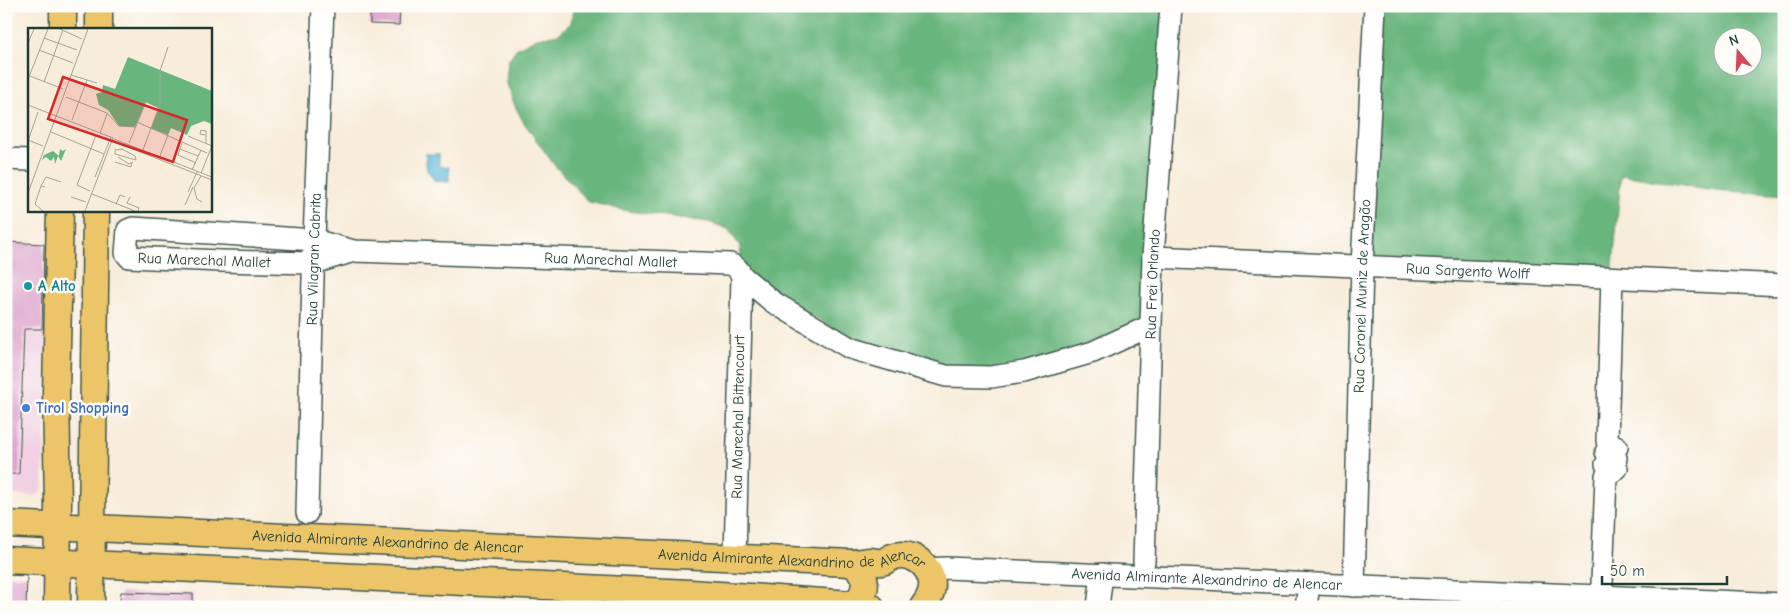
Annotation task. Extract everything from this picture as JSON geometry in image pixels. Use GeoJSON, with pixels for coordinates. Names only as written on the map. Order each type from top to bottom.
{"type":"FeatureCollection","features":[{"type":"Feature","properties":{"kind":"main road"},"geometry":{"type":"LineString","coordinates":[[63,6],[63,28]]}},
{"type":"Feature","properties":{"kind":"main road"},"geometry":{"type":"LineString","coordinates":[[99,6],[99,28]]}},
{"type":"Feature","properties":{"kind":"main road"},"geometry":{"type":"LineString","coordinates":[[57,607],[56,394],[60,211]]}},
{"type":"Feature","properties":{"kind":"main road"},"geometry":{"type":"LineString","coordinates":[[91,607],[96,211]]}},
{"type":"Feature","properties":{"kind":"main road","name":"Avenida Almirante Alexandrino de Alencar"},"geometry":{"type":"LineString","coordinates":[[6,524],[851,563],[882,562],[893,556],[906,556],[918,560],[927,569]]}},
{"type":"Feature","properties":{"kind":"main road"},"geometry":{"type":"LineString","coordinates":[[6,560],[690,600],[852,605],[860,599],[866,586],[865,579],[857,567],[851,563]]}},
{"type":"Feature","properties":{"kind":"main road"},"geometry":{"type":"LineString","coordinates":[[880,607],[873,594],[871,585],[873,577],[882,562]]}},
{"type":"Feature","properties":{"kind":"main road"},"geometry":{"type":"LineString","coordinates":[[924,607],[930,598],[932,588],[931,578],[927,569]]}},
{"type":"Feature","properties":{"kind":"street","name":"Rua Vilagran Cabrita"},"geometry":{"type":"LineString","coordinates":[[307,513],[314,240],[323,6]]}},
{"type":"Feature","properties":{"kind":"street","name":"Rua Frei Orlando"},"geometry":{"type":"LineString","coordinates":[[1144,562],[1153,257],[1171,6]]}},
{"type":"Feature","properties":{"kind":"street","name":"Rua Coronel Muniz de Aragão"},"geometry":{"type":"LineString","coordinates":[[1354,586],[1362,266],[1376,6]]}},
{"type":"Feature","properties":{"kind":"street"},"geometry":{"type":"LineString","coordinates":[[6,159],[28,160]]}},
{"type":"Feature","properties":{"kind":"street","name":"Rua Marechal Mallet"},"geometry":{"type":"LineString","coordinates":[[354,251],[314,263],[129,257],[126,254],[128,230],[133,228],[314,240],[354,251],[730,264],[740,270],[742,276],[773,302],[850,348],[946,376],[991,377],[1024,372],[1093,352],[1150,326]]}},
{"type":"Feature","properties":{"kind":"street","name":"Rua Sargento Wolff"},"geometry":{"type":"LineString","coordinates":[[1153,257],[1784,285]]}},
{"type":"Feature","properties":{"kind":"street","name":"Rua Marechal Bittencourt"},"geometry":{"type":"LineString","coordinates":[[735,557],[742,276]]}},
{"type":"Feature","properties":{"kind":"street"},"geometry":{"type":"LineString","coordinates":[[1602,583],[1606,476],[1617,468],[1606,464],[1616,458],[1606,452],[1617,447],[1607,441],[1612,278]]}},
{"type":"Feature","properties":{"kind":"street","name":"Avenida Almirante Alexandrino de Alencar"},"geometry":{"type":"LineString","coordinates":[[927,569],[946,568],[1102,574],[1354,586],[1532,600],[1771,605]]}},
{"type":"Feature","properties":{"kind":"street"},"geometry":{"type":"LineString","coordinates":[[1098,607],[1102,574]]}},
{"type":"Feature","properties":{"kind":"street"},"geometry":{"type":"LineString","coordinates":[[1306,607],[1309,584]]}},
{"type":"Feature","properties":{"kind":"shaded area","name":"Tirol Shopping"},"geometry":{"type":"Polygon","coordinates":[[[6,328],[48,330],[43,486],[40,493],[32,496],[6,495],[6,328]]]}},
{"type":"Feature","properties":{"kind":"green space"},"geometry":{"type":"Polygon","coordinates":[[[573,6],[1171,6],[1150,326],[1024,372],[889,360],[742,276],[740,246],[728,229],[709,222],[628,211],[589,202],[555,166],[524,123],[515,106],[506,81],[508,61],[516,49],[537,38],[559,34],[571,23],[573,6]]]}},
{"type":"Feature","properties":{"kind":"green space"},"geometry":{"type":"Polygon","coordinates":[[[1375,6],[1784,6],[1784,195],[1714,190],[1621,175],[1612,278],[1362,266],[1375,6]]]}},
{"type":"Feature","properties":{"kind":"water"},"geometry":{"type":"Polygon","coordinates":[[[425,154],[439,154],[439,166],[449,167],[449,182],[435,181],[427,170],[425,154]]]}},
{"type":"Feature","properties":{"kind":"building"},"geometry":{"type":"Polygon","coordinates":[[[370,6],[400,6],[399,25],[370,24],[370,6]]]}},
{"type":"Feature","properties":{"kind":"building"},"geometry":{"type":"Polygon","coordinates":[[[6,242],[44,244],[42,329],[24,329],[19,474],[6,474],[6,242]]]}},
{"type":"Feature","properties":{"kind":"building"},"geometry":{"type":"Polygon","coordinates":[[[6,575],[27,576],[26,607],[6,607],[6,575]]]}},
{"type":"Feature","properties":{"kind":"building"},"geometry":{"type":"Polygon","coordinates":[[[121,592],[193,594],[193,607],[119,607],[121,592]]]}},
{"type":"Feature","properties":{"kind":"place","name":"A Alto"},"geometry":{"type":"Point","coordinates":[28,286]}},
{"type":"Feature","properties":{"kind":"place","name":"Tirol Shopping"},"geometry":{"type":"Point","coordinates":[26,408]}}]}
